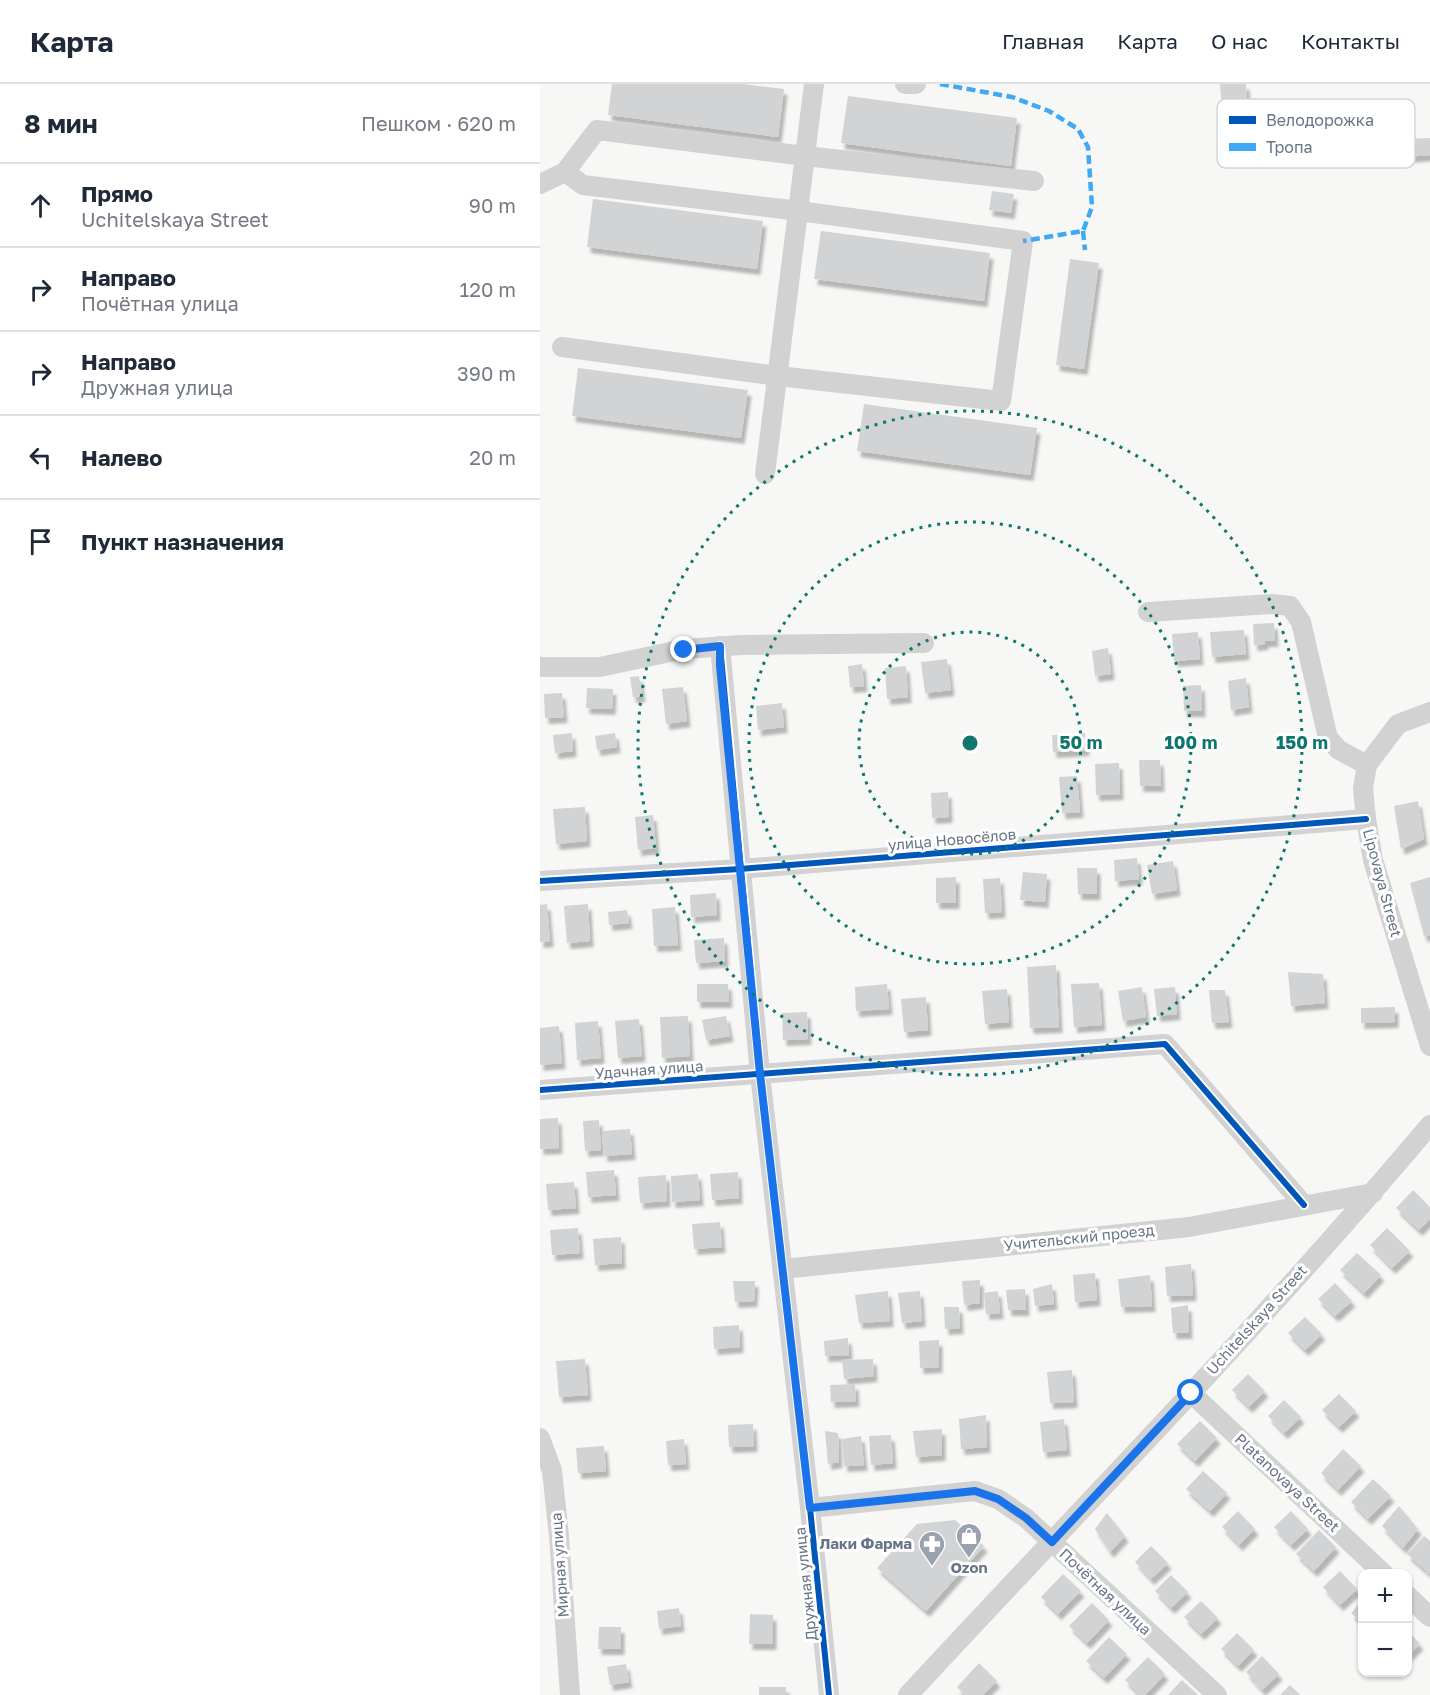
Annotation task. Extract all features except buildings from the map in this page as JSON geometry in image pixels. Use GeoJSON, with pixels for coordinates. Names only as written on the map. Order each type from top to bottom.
{"type":"FeatureCollection","features":[{"type":"Feature","properties":{"kind":"street"},"geometry":{"type":"LineString","coordinates":[[765,474],[800,211],[814,84]]}},
{"type":"Feature","properties":{"kind":"street"},"geometry":{"type":"LineString","coordinates":[[904,84],[916,84]]}},
{"type":"Feature","properties":{"kind":"street"},"geometry":{"type":"LineString","coordinates":[[540,184],[565,172],[597,130],[1034,181]]}},
{"type":"Feature","properties":{"kind":"street"},"geometry":{"type":"LineString","coordinates":[[562,347],[778,376],[1001,401],[1023,241],[583,185],[565,172]]}},
{"type":"Feature","properties":{"kind":"street"},"geometry":{"type":"LineString","coordinates":[[1148,612],[1272,604],[1290,606],[1301,622],[1328,738],[1340,750],[1366,765],[1398,724],[1430,712]]}},
{"type":"Feature","properties":{"kind":"street"},"geometry":{"type":"LineString","coordinates":[[540,667],[600,667],[684,650],[720,646],[924,643]]}},
{"type":"Feature","properties":{"kind":"street","name":"Дружная улица"},"geometry":{"type":"LineString","coordinates":[[720,646],[760,1074],[829,1695]]}},
{"type":"Feature","properties":{"kind":"street","name":"Lipovaya Street"},"geometry":{"type":"LineString","coordinates":[[1366,765],[1363,788],[1373,860],[1430,1046]]}},
{"type":"Feature","properties":{"kind":"street","name":"улица Новосёлов"},"geometry":{"type":"LineString","coordinates":[[540,881],[740,869],[1366,819]]}},
{"type":"Feature","properties":{"kind":"street","name":"Удачная улица"},"geometry":{"type":"LineString","coordinates":[[540,1090],[1165,1044],[1304,1206]]}},
{"type":"Feature","properties":{"kind":"street","name":"Uchitelskaya Street"},"geometry":{"type":"LineString","coordinates":[[918,1691],[1373,1193],[1430,1125]]}},
{"type":"Feature","properties":{"kind":"street","name":"Учительский проезд"},"geometry":{"type":"LineString","coordinates":[[783,1269],[1189,1227],[1373,1193]]}},
{"type":"Feature","properties":{"kind":"street","name":"Platanovaya Street"},"geometry":{"type":"LineString","coordinates":[[1191,1393],[1379,1569]]}},
{"type":"Feature","properties":{"kind":"street","name":"Мирная улица"},"geometry":{"type":"LineString","coordinates":[[540,1438],[552,1471],[570,1695]]}},
{"type":"Feature","properties":{"kind":"street","name":"Почётная улица"},"geometry":{"type":"LineString","coordinates":[[810,1508],[975,1491],[998,1499],[1026,1518],[1217,1695]]}},
{"type":"Feature","properties":{"kind":"street"},"geometry":{"type":"LineString","coordinates":[[1412,1601],[1430,1617]]}},
{"type":"Feature","properties":{"kind":"marked path"},"geometry":{"type":"LineString","coordinates":[[940,84],[1012,97],[1049,111],[1078,129],[1088,147],[1092,207],[1083,231],[1023,241]]}},
{"type":"Feature","properties":{"kind":"marked path"},"geometry":{"type":"LineString","coordinates":[[1083,231],[1085,250]]}},
{"type":"Feature","properties":{"kind":"cycle path"},"geometry":{"type":"LineString","coordinates":[[720,646],[760,1074],[829,1695]]}},
{"type":"Feature","properties":{"kind":"cycle path"},"geometry":{"type":"LineString","coordinates":[[540,881],[740,869],[1366,819]]}},
{"type":"Feature","properties":{"kind":"cycle path"},"geometry":{"type":"LineString","coordinates":[[540,1090],[1165,1044],[1304,1205]]}},
{"type":"Feature","properties":{"kind":"place","name":"Ozon"},"geometry":{"type":"Point","coordinates":[969,1559]}},
{"type":"Feature","properties":{"kind":"place","name":"Лаки Фарма"},"geometry":{"type":"Point","coordinates":[932,1567]}},
{"type":"Feature","properties":{"kind":"route"},"geometry":{"type":"LineString","coordinates":[[684,650],[720,646],[720,666],[760,1074],[810,1508],[975,1491],[998,1499],[1026,1518],[1052,1542],[1191,1393]]}}]}
